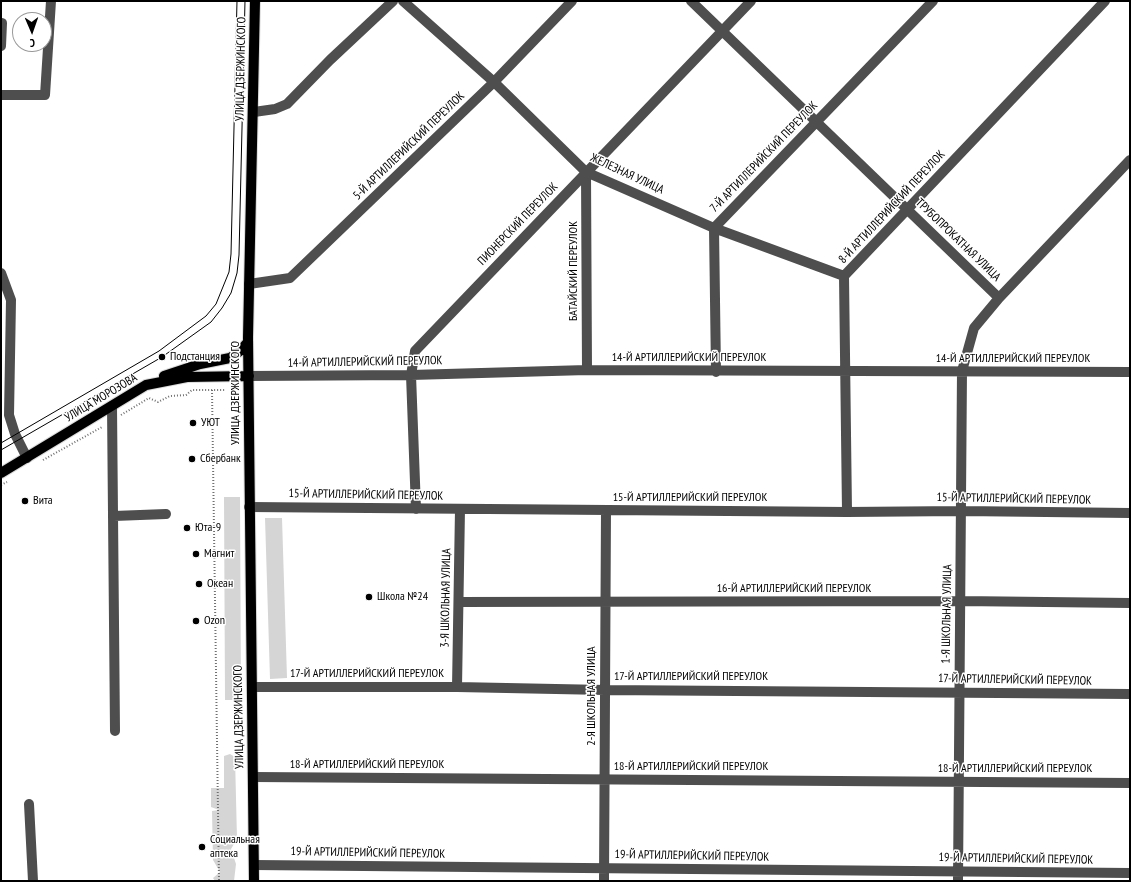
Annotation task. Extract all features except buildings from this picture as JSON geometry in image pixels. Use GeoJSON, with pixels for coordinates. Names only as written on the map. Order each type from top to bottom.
{"type":"FeatureCollection","features":[{"type":"Feature","properties":{"kind":"main road","name":"УЛИЦА ДЗЕРЖИНСКОГО"},"geometry":{"type":"LineString","coordinates":[[254,881],[248,342],[254,112],[255,1]]}},
{"type":"Feature","properties":{"kind":"main road"},"geometry":{"type":"LineString","coordinates":[[146,385],[180,370],[230,358],[240,351],[248,342]]}},
{"type":"Feature","properties":{"kind":"main road","name":"УЛИЦА МОРОЗОВА"},"geometry":{"type":"LineString","coordinates":[[1,473],[146,385],[187,377],[249,376]]}},
{"type":"Feature","properties":{"kind":"street"},"geometry":{"type":"LineString","coordinates":[[1,95],[44,96],[51,1]]}},
{"type":"Feature","properties":{"kind":"street"},"geometry":{"type":"LineString","coordinates":[[254,112],[275,109],[287,104],[330,60],[393,1]]}},
{"type":"Feature","properties":{"kind":"street","name":"ЖЕЛЕЗНАЯ УЛИЦА"},"geometry":{"type":"LineString","coordinates":[[403,1],[494,82],[586,172],[714,228],[844,276]]}},
{"type":"Feature","properties":{"kind":"street","name":"5-Й АРТИЛЛЕРИЙСКИЙ ПЕРЕУЛОК"},"geometry":{"type":"LineString","coordinates":[[249,284],[290,278],[494,82],[572,1]]}},
{"type":"Feature","properties":{"kind":"street","name":"ТРУБОПРОКАТНАЯ УЛИЦА"},"geometry":{"type":"LineString","coordinates":[[691,1],[999,298]]}},
{"type":"Feature","properties":{"kind":"street","name":"ПИОНЕРСКИЙ ПЕРЕУЛОК"},"geometry":{"type":"LineString","coordinates":[[416,509],[411,375],[415,351],[751,1]]}},
{"type":"Feature","properties":{"kind":"street","name":"7-Й АРТИЛЛЕРИЙСКИЙ ПЕРЕУЛОК"},"geometry":{"type":"LineString","coordinates":[[716,372],[714,228],[933,1]]}},
{"type":"Feature","properties":{"kind":"street","name":"8-Й АРТИЛЛЕРИЙСКИЙ ПЕРЕУЛОК"},"geometry":{"type":"LineString","coordinates":[[847,512],[844,276],[1105,1]]}},
{"type":"Feature","properties":{"kind":"street"},"geometry":{"type":"LineString","coordinates":[[1,46],[2,23]]}},
{"type":"Feature","properties":{"kind":"street","name":"1-Я ШКОЛЬНАЯ УЛИЦА"},"geometry":{"type":"LineString","coordinates":[[958,876],[962,372],[974,328],[999,298],[1130,160]]}},
{"type":"Feature","properties":{"kind":"street","name":"БАТАЙСКИЙ ПЕРЕУЛОК"},"geometry":{"type":"LineString","coordinates":[[586,172],[587,370]]}},
{"type":"Feature","properties":{"kind":"street"},"geometry":{"type":"LineString","coordinates":[[1,273],[11,300],[9,415],[15,434],[27,458]]}},
{"type":"Feature","properties":{"kind":"street","name":"14-Й АРТИЛЛЕРИЙСКИЙ ПЕРЕУЛОК"},"geometry":{"type":"LineString","coordinates":[[249,376],[411,375],[587,370],[716,372],[1130,372]]}},
{"type":"Feature","properties":{"kind":"street"},"geometry":{"type":"LineString","coordinates":[[112,406],[115,731]]}},
{"type":"Feature","properties":{"kind":"street","name":"15-Й АРТИЛЛЕРИЙСКИЙ ПЕРЕУЛОК"},"geometry":{"type":"LineString","coordinates":[[250,507],[1130,513]]}},
{"type":"Feature","properties":{"kind":"street","name":"3-Я ШКОЛЬНАЯ УЛИЦА"},"geometry":{"type":"LineString","coordinates":[[457,687],[460,509]]}},
{"type":"Feature","properties":{"kind":"street","name":"2-Я ШКОЛЬНАЯ УЛИЦА"},"geometry":{"type":"LineString","coordinates":[[604,881],[606,510]]}},
{"type":"Feature","properties":{"kind":"street"},"geometry":{"type":"LineString","coordinates":[[114,516],[166,514]]}},
{"type":"Feature","properties":{"kind":"street","name":"16-Й АРТИЛЛЕРИЙСКИЙ ПЕРЕУЛОК"},"geometry":{"type":"LineString","coordinates":[[459,602],[605,603],[961,601],[1130,603]]}},
{"type":"Feature","properties":{"kind":"street","name":"17-Й АРТИЛЛЕРИЙСКИЙ ПЕРЕУЛОК"},"geometry":{"type":"LineString","coordinates":[[252,687],[457,687],[605,690],[1130,694]]}},
{"type":"Feature","properties":{"kind":"street","name":"18-Й АРТИЛЛЕРИЙСКИЙ ПЕРЕУЛОК"},"geometry":{"type":"LineString","coordinates":[[253,777],[1130,783]]}},
{"type":"Feature","properties":{"kind":"street"},"geometry":{"type":"LineString","coordinates":[[29,804],[32,881]]}},
{"type":"Feature","properties":{"kind":"street","name":"19-Й АРТИЛЛЕРИЙСКИЙ ПЕРЕУЛОК"},"geometry":{"type":"LineString","coordinates":[[254,865],[604,868],[958,876],[1130,873]]}},
{"type":"Feature","properties":{"kind":"path"},"geometry":{"type":"LineString","coordinates":[[212,390],[219,881]]}},
{"type":"Feature","properties":{"kind":"shaded area"},"geometry":{"type":"Polygon","coordinates":[[[224,497],[240,497],[241,700],[225,700],[224,497]]]}},
{"type":"Feature","properties":{"kind":"shaded area"},"geometry":{"type":"Polygon","coordinates":[[[265,518],[282,518],[287,678],[270,679],[265,518]]]}},
{"type":"Feature","properties":{"kind":"shaded area"},"geometry":{"type":"Polygon","coordinates":[[[230,754],[235,757],[237,839],[231,849],[236,864],[234,881],[215,881],[213,878],[220,872],[213,860],[212,811],[219,810],[211,807],[211,788],[224,788],[224,756],[230,754]]]}},
{"type":"Feature","properties":{"kind":"tram line"},"geometry":{"type":"LineString","coordinates":[[1,443],[159,351],[206,316],[216,304],[229,272],[231,254],[237,1]]}},
{"type":"Feature","properties":{"kind":"tram line"},"geometry":{"type":"LineString","coordinates":[[1,450],[162,357],[211,322],[231,293],[237,273],[239,255],[245,1]]}},
{"type":"Feature","properties":{"kind":"place","name":"Подстанция"},"geometry":{"type":"Point","coordinates":[162,357]}},
{"type":"Feature","properties":{"kind":"place","name":"УЮТ"},"geometry":{"type":"Point","coordinates":[193,423]}},
{"type":"Feature","properties":{"kind":"place","name":"Сбербанк"},"geometry":{"type":"Point","coordinates":[192,459]}},
{"type":"Feature","properties":{"kind":"place","name":"Вита"},"geometry":{"type":"Point","coordinates":[25,501]}},
{"type":"Feature","properties":{"kind":"place","name":"Юта-9"},"geometry":{"type":"Point","coordinates":[187,528]}},
{"type":"Feature","properties":{"kind":"place","name":"Магнит"},"geometry":{"type":"Point","coordinates":[196,554]}},
{"type":"Feature","properties":{"kind":"place","name":"Океан"},"geometry":{"type":"Point","coordinates":[199,584]}},
{"type":"Feature","properties":{"kind":"place","name":"Школа №24"},"geometry":{"type":"Point","coordinates":[369,597]}},
{"type":"Feature","properties":{"kind":"place","name":"Ozon"},"geometry":{"type":"Point","coordinates":[196,621]}},
{"type":"Feature","properties":{"kind":"place","name":"Социальная аптека"},"geometry":{"type":"Point","coordinates":[202,847]}}]}
